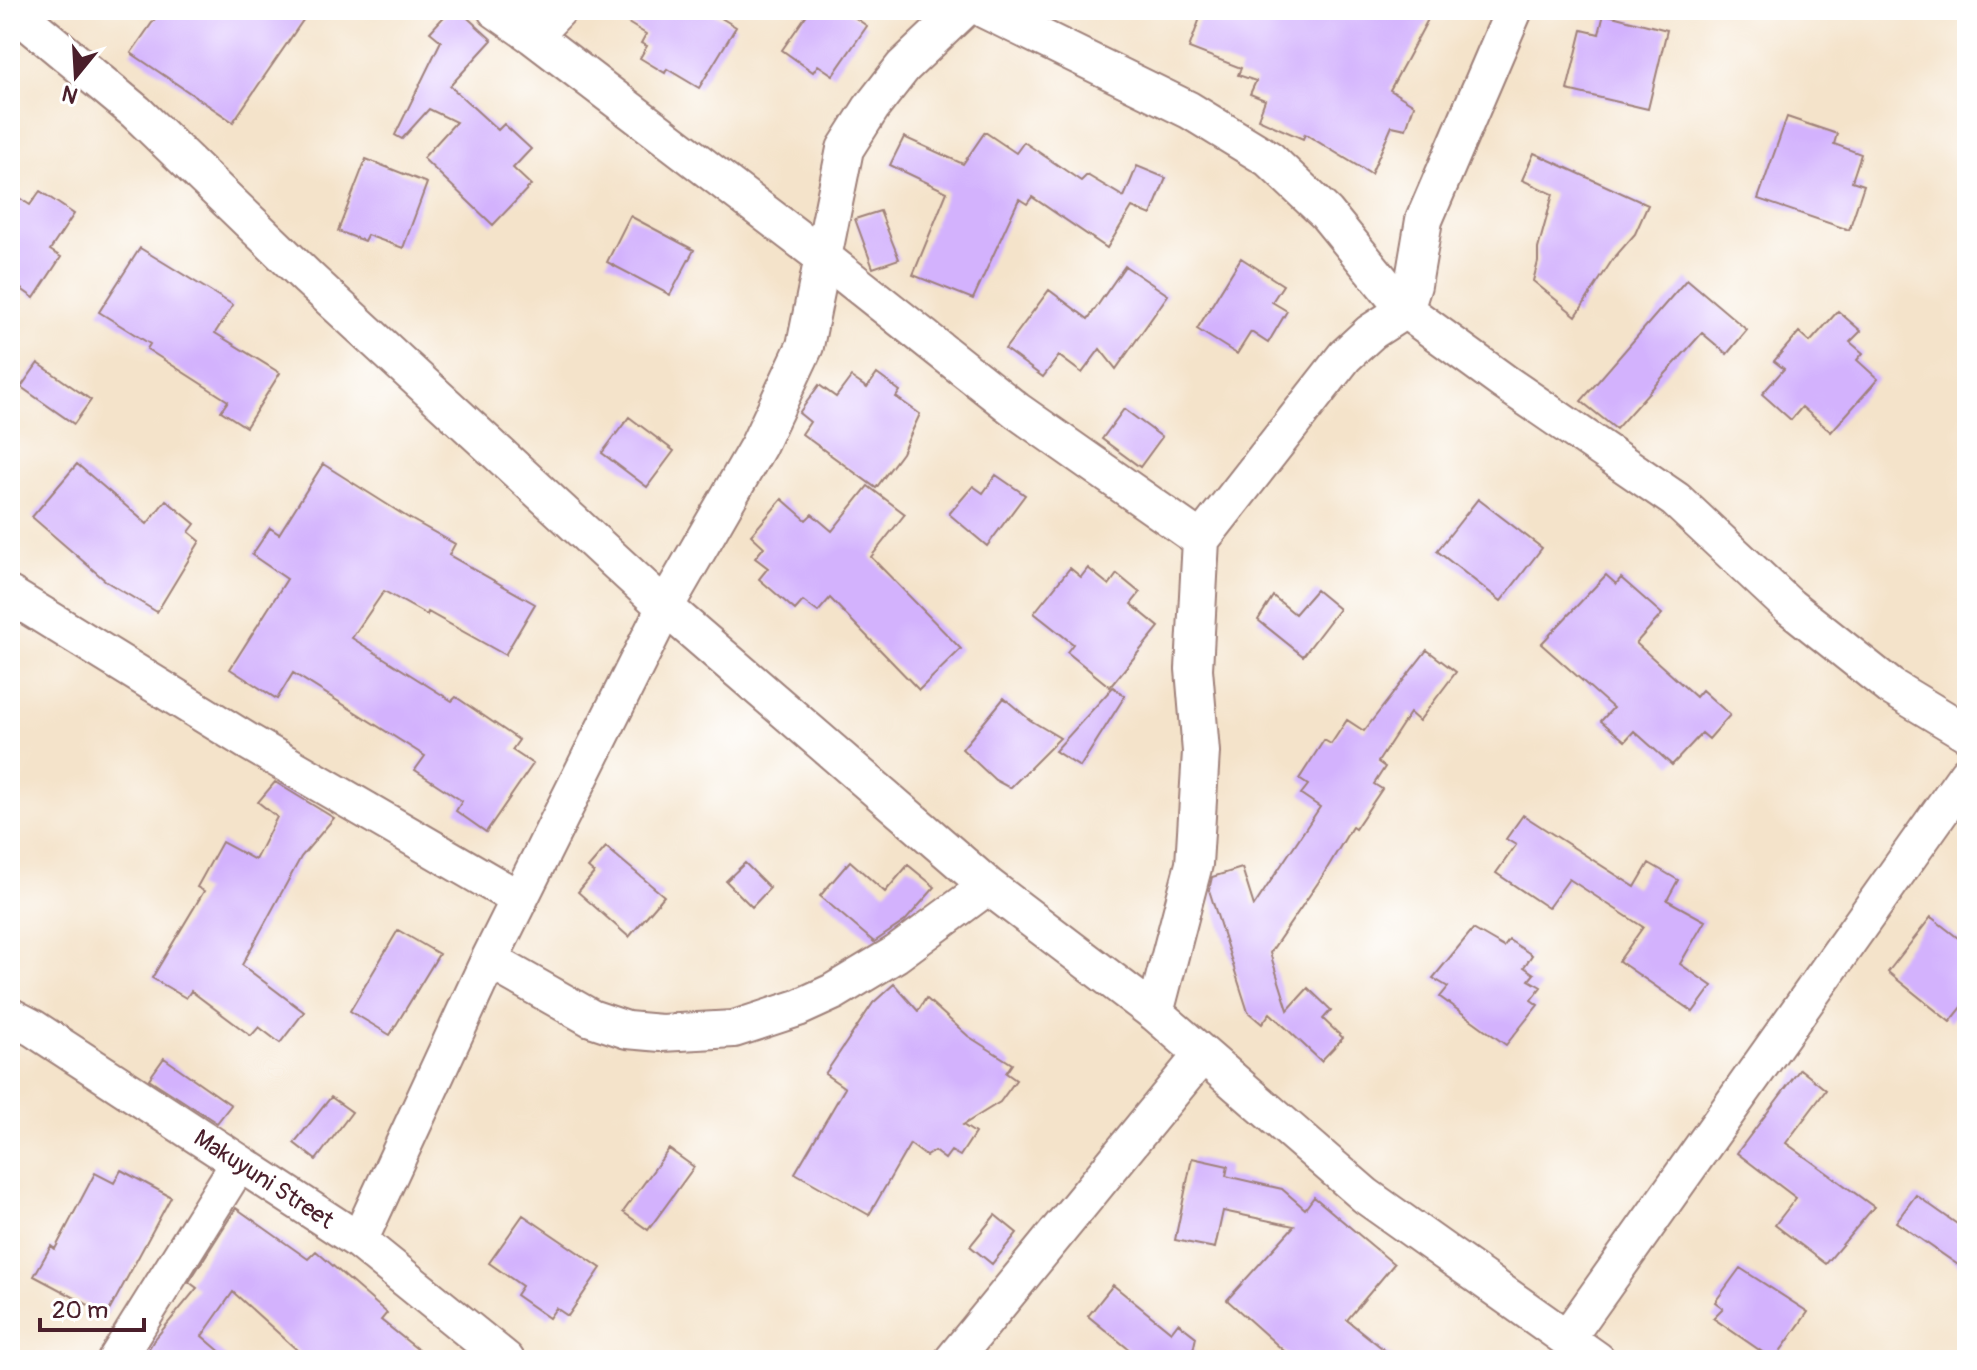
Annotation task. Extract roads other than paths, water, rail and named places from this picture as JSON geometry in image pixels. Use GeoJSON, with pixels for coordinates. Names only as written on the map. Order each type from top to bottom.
{"type":"FeatureCollection","features":[{"type":"Feature","properties":{"kind":"street"},"geometry":{"type":"LineString","coordinates":[[13,10],[136,112],[308,278],[665,607],[988,886],[1155,1013],[1366,1196],[1597,1360]]}},
{"type":"Feature","properties":{"kind":"street"},"geometry":{"type":"LineString","coordinates":[[496,10],[824,258],[1016,410],[1201,540]]}},
{"type":"Feature","properties":{"kind":"street"},"geometry":{"type":"LineString","coordinates":[[533,36],[558,10]]}},
{"type":"Feature","properties":{"kind":"street"},"geometry":{"type":"LineString","coordinates":[[359,1241],[519,899],[665,607],[758,446],[805,346],[845,149],[871,108],[903,67],[963,10]]}},
{"type":"Feature","properties":{"kind":"street"},"geometry":{"type":"LineString","coordinates":[[985,10],[1189,110],[1269,159],[1326,213],[1405,310],[1676,500],[1789,606],[1891,687],[1967,733]]}},
{"type":"Feature","properties":{"kind":"street"},"geometry":{"type":"LineString","coordinates":[[1155,1013],[1194,864],[1201,752],[1194,669],[1201,540],[1345,356],[1371,332],[1405,310],[1413,285],[1424,220],[1514,10]]}},
{"type":"Feature","properties":{"kind":"street"},"geometry":{"type":"LineString","coordinates":[[10,595],[247,741],[519,899]]}},
{"type":"Feature","properties":{"kind":"street"},"geometry":{"type":"LineString","coordinates":[[1567,1338],[1967,774]]}},
{"type":"Feature","properties":{"kind":"street"},"geometry":{"type":"LineString","coordinates":[[489,960],[591,1018],[627,1030],[661,1033],[734,1029],[798,1008],[833,992],[896,954],[988,886]]}},
{"type":"Feature","properties":{"kind":"street","name":"Makuyuni Street"},"geometry":{"type":"LineString","coordinates":[[10,1016],[359,1241],[506,1360]]}},
{"type":"Feature","properties":{"kind":"street"},"geometry":{"type":"LineString","coordinates":[[953,1360],[1202,1055]]}},
{"type":"Feature","properties":{"kind":"street"},"geometry":{"type":"LineString","coordinates":[[116,1360],[239,1163]]}}]}
